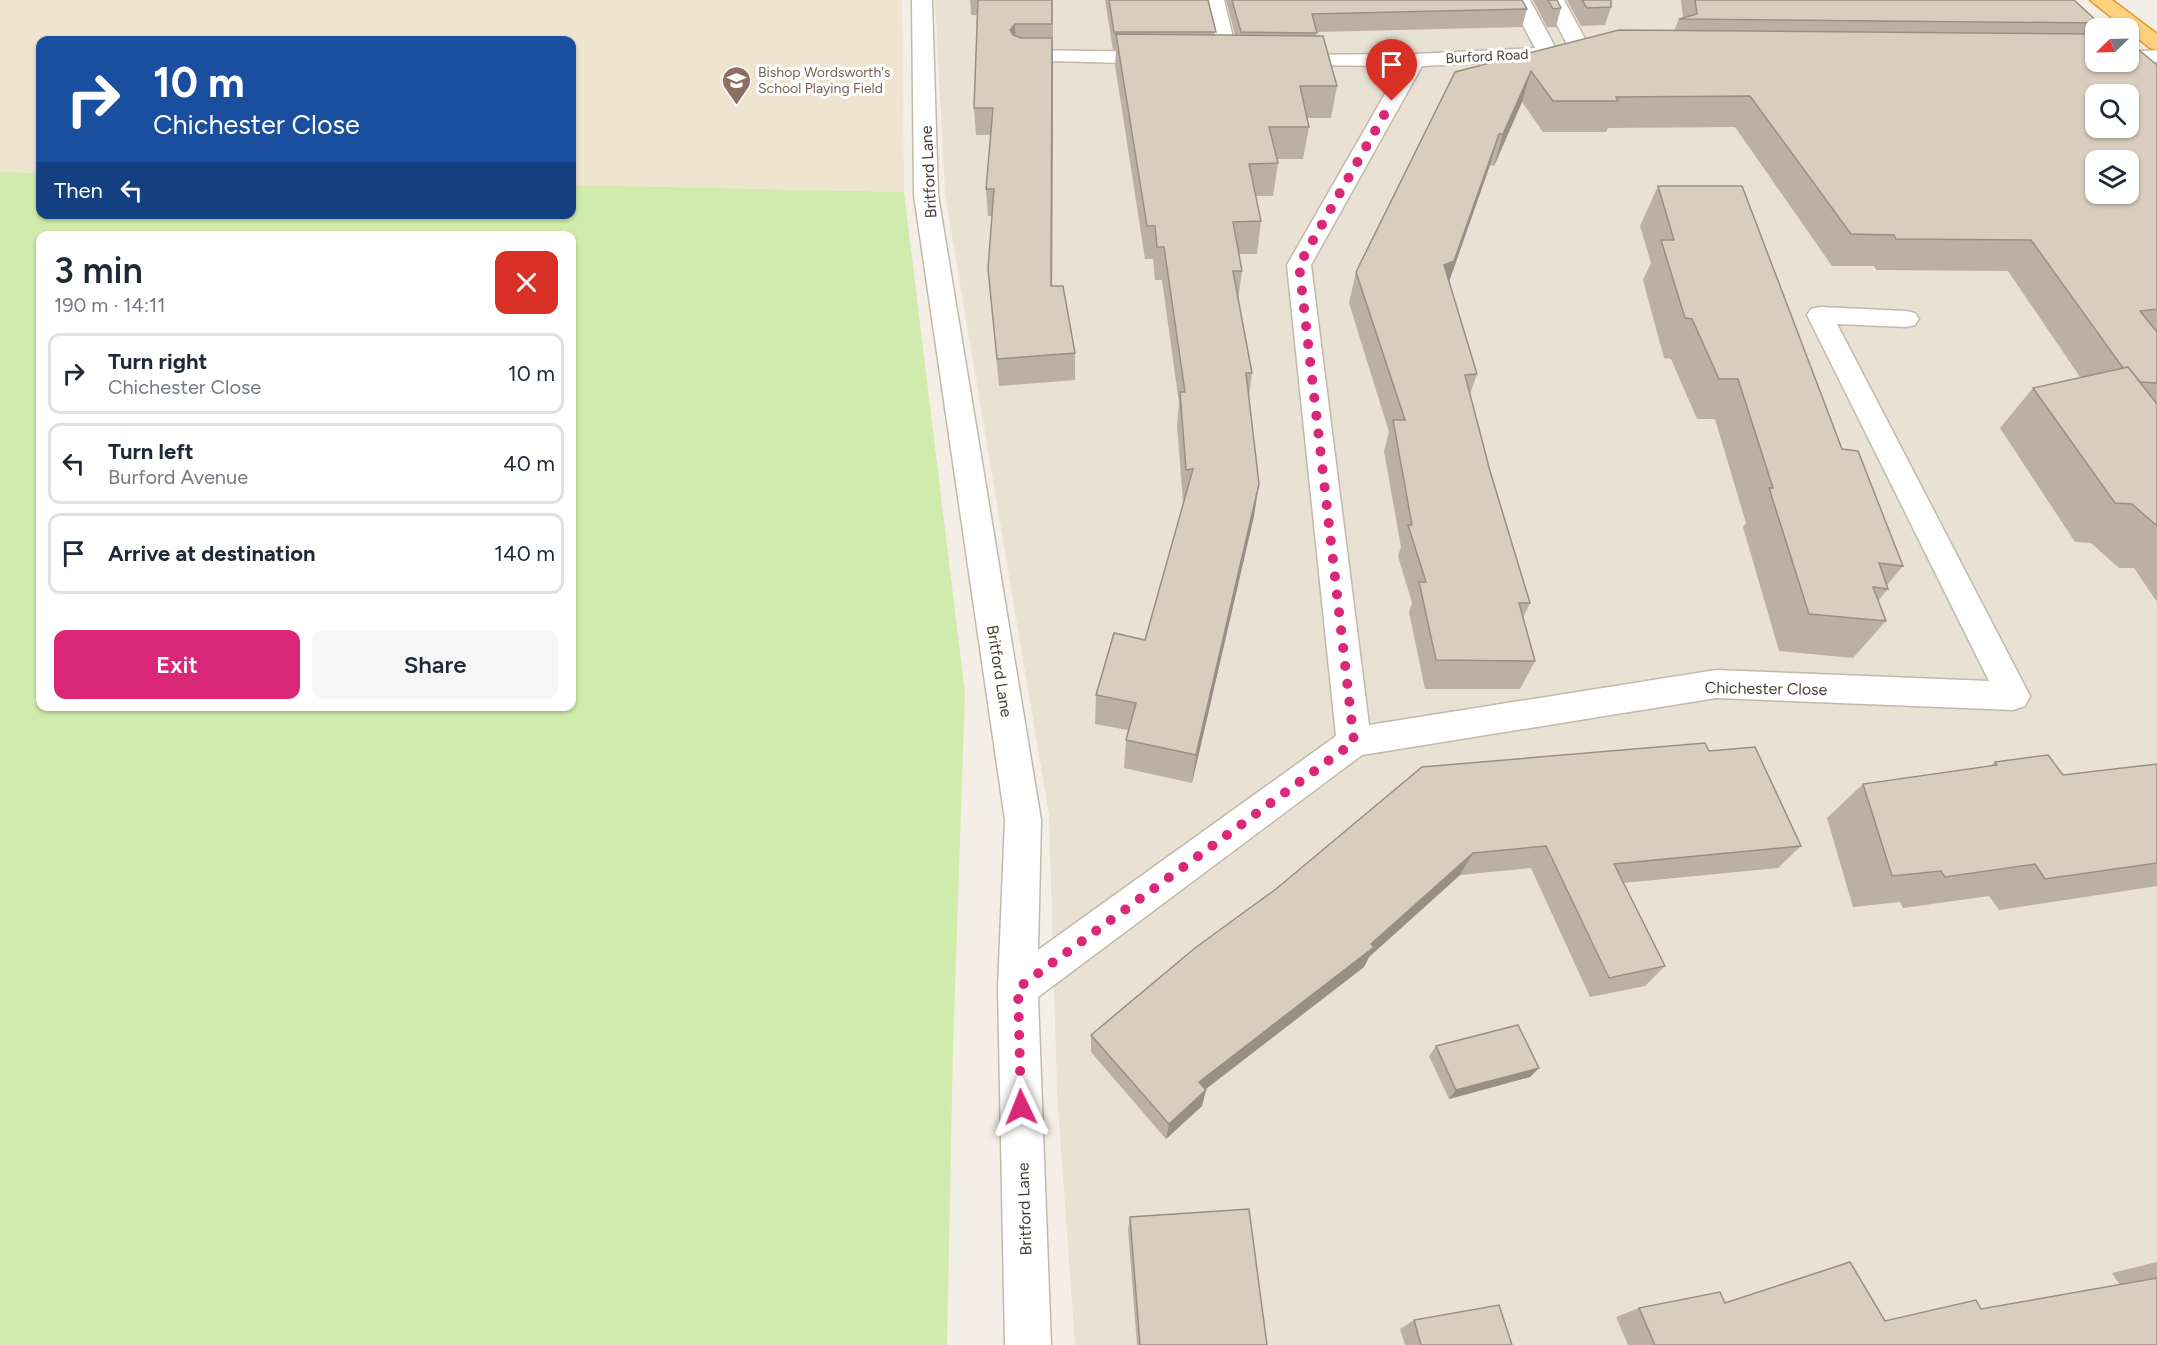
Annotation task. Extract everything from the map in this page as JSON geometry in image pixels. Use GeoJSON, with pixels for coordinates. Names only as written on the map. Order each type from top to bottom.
{"type":"FeatureCollection","features":[{"type":"Feature","properties":{"kind":"highway"},"geometry":{"type":"LineString","coordinates":[[2100,0],[2157,44]]}},
{"type":"Feature","properties":{"kind":"street","name":"Britford Lane"},"geometry":{"type":"LineString","coordinates":[[922,0],[926,195],[1023,820],[1018,988],[1028,1345]]}},
{"type":"Feature","properties":{"kind":"street"},"geometry":{"type":"LineString","coordinates":[[1214,0],[1228,58]]}},
{"type":"Feature","properties":{"kind":"street"},"geometry":{"type":"LineString","coordinates":[[1520,0],[1548,54]]}},
{"type":"Feature","properties":{"kind":"street"},"geometry":{"type":"LineString","coordinates":[[1554,0],[1582,52]]}},
{"type":"Feature","properties":{"kind":"street","name":"Burford Road"},"geometry":{"type":"LineString","coordinates":[[1205,58],[1416,60],[1606,52]]}},
{"type":"Feature","properties":{"kind":"street"},"geometry":{"type":"LineString","coordinates":[[1023,56],[1182,58]]}},
{"type":"Feature","properties":{"kind":"street"},"geometry":{"type":"LineString","coordinates":[[2139,57],[2157,56]]}},
{"type":"Feature","properties":{"kind":"street"},"geometry":{"type":"LineString","coordinates":[[1354,742],[1299,265],[1416,60]]}},
{"type":"Feature","properties":{"kind":"street","name":"Chichester Close"},"geometry":{"type":"LineString","coordinates":[[1018,988],[1354,742],[1716,684],[2013,696],[1820,315],[1906,319]]}},
{"type":"Feature","properties":{"kind":"shaded area","name":"Bishop Wordsworth's School Playing Field"},"geometry":{"type":"Polygon","coordinates":[[[0,0],[902,0],[904,192],[576,185],[576,36],[36,36],[36,173],[0,172],[0,0]]]}},
{"type":"Feature","properties":{"kind":"shaded area"},"geometry":{"type":"Polygon","coordinates":[[[935,0],[2059,0],[2085,22],[2085,72],[2126,72],[2157,82],[2157,1345],[1075,1345],[1057,1093],[1049,815],[945,194],[935,0]]]}},
{"type":"Feature","properties":{"kind":"green space"},"geometry":{"type":"Polygon","coordinates":[[[0,172],[36,173],[36,219],[576,219],[576,185],[904,192],[965,693],[953,1047],[947,1345],[0,1345],[0,172]]]}},
{"type":"Feature","properties":{"kind":"building"},"geometry":{"type":"Polygon","coordinates":[[[978,0],[1052,0],[1052,24],[1015,24],[1010,30],[1013,35],[1021,38],[1052,38],[1051,286],[1063,286],[1075,353],[997,359],[988,269],[994,189],[986,189],[993,108],[974,108],[978,0]]]}},
{"type":"Feature","properties":{"kind":"building"},"geometry":{"type":"Polygon","coordinates":[[[1109,0],[1208,0],[1216,32],[1114,32],[1109,0]]]}},
{"type":"Feature","properties":{"kind":"building"},"geometry":{"type":"Polygon","coordinates":[[[1232,0],[1522,0],[1527,9],[1312,14],[1317,33],[1241,32],[1232,0]]]}},
{"type":"Feature","properties":{"kind":"building"},"geometry":{"type":"Polygon","coordinates":[[[1548,0],[1557,0],[1561,8],[1553,9],[1548,0]]]}},
{"type":"Feature","properties":{"kind":"building"},"geometry":{"type":"Polygon","coordinates":[[[1582,0],[1611,0],[1611,7],[1587,8],[1582,0]]]}},
{"type":"Feature","properties":{"kind":"building"},"geometry":{"type":"Polygon","coordinates":[[[1695,0],[2074,0],[2094,18],[2085,18],[2085,23],[1679,19],[1697,14],[1695,0]]]}},
{"type":"Feature","properties":{"kind":"building"},"geometry":{"type":"Polygon","coordinates":[[[1619,30],[2085,34],[2085,72],[2139,72],[2139,50],[2157,65],[2157,309],[2140,311],[2157,332],[2157,383],[2140,382],[2128,367],[2123,368],[2031,240],[1896,239],[1894,235],[1851,234],[1750,96],[1616,97],[1618,101],[1553,101],[1531,71],[1503,134],[1499,134],[1454,261],[1444,265],[1477,374],[1465,375],[1490,471],[1530,603],[1519,603],[1535,661],[1436,660],[1419,582],[1426,582],[1408,525],[1412,525],[1393,420],[1405,420],[1356,272],[1455,72],[1619,30]]]}},
{"type":"Feature","properties":{"kind":"building"},"geometry":{"type":"Polygon","coordinates":[[[1116,34],[1323,36],[1337,86],[1300,86],[1309,127],[1269,127],[1278,163],[1249,164],[1261,221],[1233,222],[1242,271],[1233,271],[1252,373],[1246,373],[1259,484],[1196,755],[1126,740],[1136,703],[1096,695],[1114,633],[1145,640],[1193,469],[1186,470],[1180,392],[1185,392],[1164,247],[1157,247],[1155,226],[1147,226],[1116,34]]]}},
{"type":"Feature","properties":{"kind":"building"},"geometry":{"type":"Polygon","coordinates":[[[1658,186],[1742,186],[1842,449],[1858,451],[1903,566],[1879,563],[1888,589],[1873,587],[1886,621],[1809,614],[1769,488],[1773,488],[1738,379],[1719,379],[1692,319],[1685,318],[1661,240],[1674,240],[1658,186]]]}},
{"type":"Feature","properties":{"kind":"building"},"geometry":{"type":"Polygon","coordinates":[[[2128,367],[2157,404],[2157,526],[2132,504],[2115,503],[2033,388],[2128,367]]]}},
{"type":"Feature","properties":{"kind":"building"},"geometry":{"type":"Polygon","coordinates":[[[1705,743],[1709,751],[1755,747],[1801,846],[1614,864],[1665,966],[1609,978],[1546,846],[1473,853],[1371,944],[1374,947],[1199,1082],[1206,1090],[1169,1124],[1091,1035],[1195,948],[1276,889],[1422,767],[1705,743]]]}},
{"type":"Feature","properties":{"kind":"building"},"geometry":{"type":"Polygon","coordinates":[[[2048,755],[2063,775],[2157,764],[2157,863],[2045,879],[2035,864],[1945,877],[1941,871],[1892,876],[1863,784],[1997,765],[1995,762],[2048,755]]]}},
{"type":"Feature","properties":{"kind":"building"},"geometry":{"type":"Polygon","coordinates":[[[1518,1025],[1539,1068],[1456,1090],[1436,1046],[1518,1025]]]}},
{"type":"Feature","properties":{"kind":"building"},"geometry":{"type":"Polygon","coordinates":[[[1249,1209],[1267,1345],[1140,1345],[1130,1217],[1249,1209]]]}},
{"type":"Feature","properties":{"kind":"building"},"geometry":{"type":"Polygon","coordinates":[[[1850,1262],[1885,1321],[1976,1300],[1981,1309],[2157,1278],[2157,1345],[1655,1345],[1639,1308],[1720,1292],[1725,1303],[1850,1262]]]}},
{"type":"Feature","properties":{"kind":"building"},"geometry":{"type":"Polygon","coordinates":[[[1499,1305],[1512,1345],[1421,1345],[1414,1320],[1499,1305]]]}},
{"type":"Feature","properties":{"kind":"place","name":"Bishop Wordsworth's School Playing Field"},"geometry":{"type":"Point","coordinates":[737,106]}},
{"type":"Feature","properties":{"kind":"route"},"geometry":{"type":"LineString","coordinates":[[1021,1107],[1018,988],[1354,742],[1299,265],[1392,101]]}}]}
